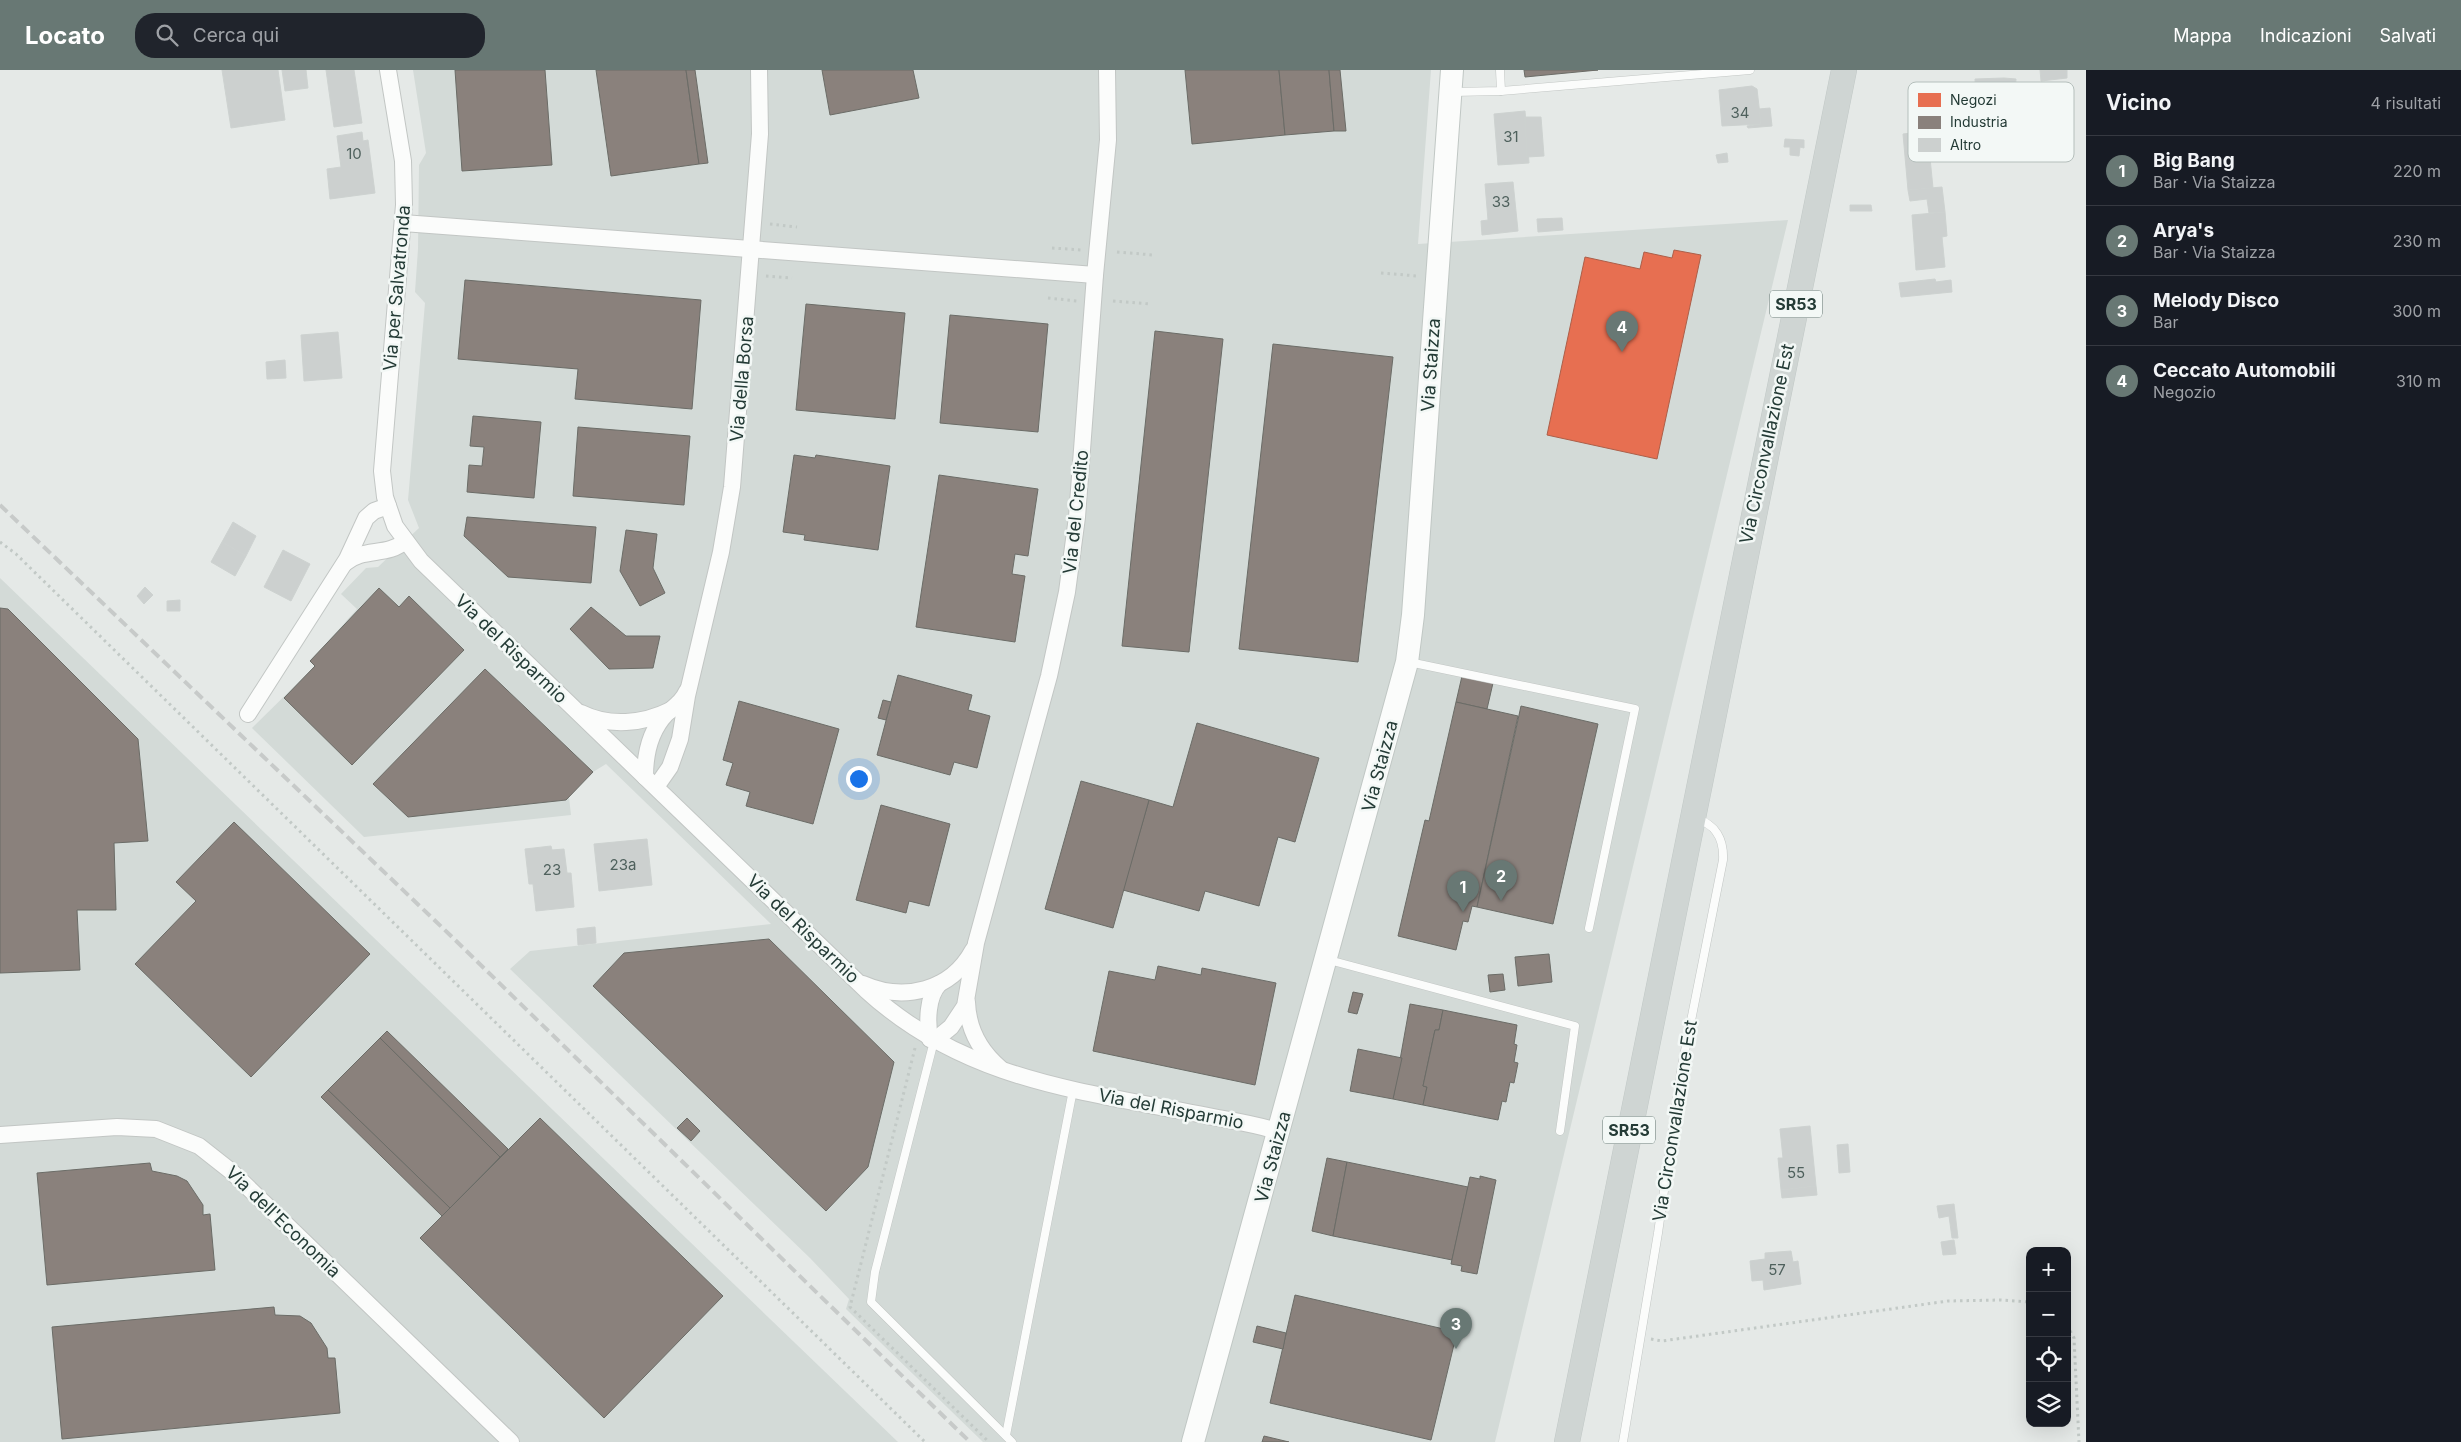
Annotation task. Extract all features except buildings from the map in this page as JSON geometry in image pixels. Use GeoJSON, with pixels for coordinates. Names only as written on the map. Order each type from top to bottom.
{"type":"FeatureCollection","features":[{"type":"Feature","properties":{"kind":"main road","name":"Via Circonvallazione Est"},"geometry":{"type":"LineString","coordinates":[[1566,1442],[1844,70]]}},
{"type":"Feature","properties":{"kind":"street","name":"Via per Salvatronda"},"geometry":{"type":"LineString","coordinates":[[388,70],[403,161],[403,223],[382,478],[388,506],[395,526],[421,561]]}},
{"type":"Feature","properties":{"kind":"street","name":"Via della Borsa"},"geometry":{"type":"LineString","coordinates":[[651,782],[670,767],[679,745],[690,684],[710,604],[732,487],[760,134],[759,70]]}},
{"type":"Feature","properties":{"kind":"street","name":"Via del Credito"},"geometry":{"type":"LineString","coordinates":[[932,1040],[954,1025],[962,1013],[967,998],[976,943],[1049,676],[1068,584],[1078,509],[1095,276],[1108,140],[1107,70]]}},
{"type":"Feature","properties":{"kind":"street"},"geometry":{"type":"LineString","coordinates":[[1834,70],[1838,102]]}},
{"type":"Feature","properties":{"kind":"street","name":"Via Staizza"},"geometry":{"type":"LineString","coordinates":[[1194,1442],[1407,662],[1452,81]]}},
{"type":"Feature","properties":{"kind":"street"},"geometry":{"type":"LineString","coordinates":[[403,223],[1095,276]]}},
{"type":"Feature","properties":{"kind":"street"},"geometry":{"type":"LineString","coordinates":[[248,714],[354,548],[366,518],[374,511],[388,506]]}},
{"type":"Feature","properties":{"kind":"street"},"geometry":{"type":"LineString","coordinates":[[342,567],[362,554],[391,550],[405,541]]}},
{"type":"Feature","properties":{"kind":"street","name":"Via del Risparmio"},"geometry":{"type":"LineString","coordinates":[[421,561],[858,982],[891,1012],[932,1040],[969,1058],[1006,1072],[1073,1090],[1280,1132]]}},
{"type":"Feature","properties":{"kind":"street","name":"Via della Borsa"},"geometry":{"type":"LineString","coordinates":[[651,782],[649,743],[661,722],[682,700],[690,684]]}},
{"type":"Feature","properties":{"kind":"street"},"geometry":{"type":"LineString","coordinates":[[573,708],[598,719],[627,722],[655,717],[672,710]]}},
{"type":"Feature","properties":{"kind":"street","name":"Via del Credito"},"geometry":{"type":"LineString","coordinates":[[858,982],[882,990],[903,993],[926,990],[939,984],[964,963],[976,943]]}},
{"type":"Feature","properties":{"kind":"street"},"geometry":{"type":"LineString","coordinates":[[932,1040],[931,998],[939,984]]}},
{"type":"Feature","properties":{"kind":"street","name":"Via del Credito"},"geometry":{"type":"LineString","coordinates":[[967,998],[967,1012],[975,1037],[989,1057],[1006,1072]]}},
{"type":"Feature","properties":{"kind":"street","name":"Via dell'Economia"},"geometry":{"type":"LineString","coordinates":[[0,1135],[140,1127],[165,1131],[199,1146],[232,1172],[511,1442]]}},
{"type":"Feature","properties":{"kind":"lane"},"geometry":{"type":"LineString","coordinates":[[1500,70],[1502,91]]}},
{"type":"Feature","properties":{"kind":"lane"},"geometry":{"type":"LineString","coordinates":[[1452,81],[1502,91],[1750,70]]}},
{"type":"Feature","properties":{"kind":"lane"},"geometry":{"type":"LineString","coordinates":[[1407,662],[1635,709],[1589,928]]}},
{"type":"Feature","properties":{"kind":"lane","name":"Via Circonvallazione Est"},"geometry":{"type":"LineString","coordinates":[[1623,1442],[1681,1071],[1699,969],[1723,860],[1723,847],[1720,836],[1706,823],[1691,818]]}},
{"type":"Feature","properties":{"kind":"lane"},"geometry":{"type":"LineString","coordinates":[[1327,960],[1575,1026],[1560,1131]]}},
{"type":"Feature","properties":{"kind":"lane"},"geometry":{"type":"LineString","coordinates":[[932,1040],[875,1272],[871,1302],[1012,1442]]}},
{"type":"Feature","properties":{"kind":"lane"},"geometry":{"type":"LineString","coordinates":[[1006,1435],[1073,1090]]}},
{"type":"Feature","properties":{"kind":"path"},"geometry":{"type":"LineString","coordinates":[[767,224],[796,227]]}},
{"type":"Feature","properties":{"kind":"path"},"geometry":{"type":"LineString","coordinates":[[1052,248],[1082,250]]}},
{"type":"Feature","properties":{"kind":"path"},"geometry":{"type":"LineString","coordinates":[[1116,252],[1153,255]]}},
{"type":"Feature","properties":{"kind":"path"},"geometry":{"type":"LineString","coordinates":[[1381,273],[1423,276]]}},
{"type":"Feature","properties":{"kind":"path"},"geometry":{"type":"LineString","coordinates":[[764,276],[792,278]]}},
{"type":"Feature","properties":{"kind":"path"},"geometry":{"type":"LineString","coordinates":[[1048,298],[1077,301]]}},
{"type":"Feature","properties":{"kind":"path"},"geometry":{"type":"LineString","coordinates":[[1113,301],[1150,304]]}},
{"type":"Feature","properties":{"kind":"path"},"geometry":{"type":"LineString","coordinates":[[0,542],[16,554],[925,1442]]}},
{"type":"Feature","properties":{"kind":"path"},"geometry":{"type":"LineString","coordinates":[[875,1208],[915,1048]]}},
{"type":"Feature","properties":{"kind":"path"},"geometry":{"type":"LineString","coordinates":[[1642,1328],[1649,1339],[1662,1342],[1948,1301],[2026,1302]]}},
{"type":"Feature","properties":{"kind":"path"},"geometry":{"type":"LineString","coordinates":[[870,1326],[989,1442]]}},
{"type":"Feature","properties":{"kind":"path"},"geometry":{"type":"LineString","coordinates":[[2071,1332],[2074,1338],[2079,1442]]}},
{"type":"Feature","properties":{"kind":"shaded area"},"geometry":{"type":"Polygon","coordinates":[[[413,70],[1431,70],[1418,244],[1788,220],[1495,1442],[983,1442],[846,1309],[849,1299],[810,1258],[510,969],[530,951],[771,924],[606,764],[593,772],[569,797],[571,815],[364,837],[252,728],[315,666],[310,661],[357,609],[341,594],[366,568],[378,567],[419,528],[408,500],[425,303],[415,292],[418,249],[419,165],[426,153],[413,70]]]}},
{"type":"Feature","properties":{"kind":"shaded area"},"geometry":{"type":"Polygon","coordinates":[[[0,578],[898,1442],[0,1442],[0,578]]]}},
{"type":"Feature","properties":{"kind":"railway"},"geometry":{"type":"LineString","coordinates":[[0,505],[450,935],[970,1442]]}},
{"type":"Feature","properties":{"kind":"place","name":"Ceccato Automobili"},"geometry":{"type":"Point","coordinates":[1622,352]}},
{"type":"Feature","properties":{"kind":"place","name":"Arya's"},"geometry":{"type":"Point","coordinates":[1501,901]}},
{"type":"Feature","properties":{"kind":"place","name":"Big Bang"},"geometry":{"type":"Point","coordinates":[1463,912]}},
{"type":"Feature","properties":{"kind":"place","name":"Melody Disco"},"geometry":{"type":"Point","coordinates":[1456,1349]}}]}
